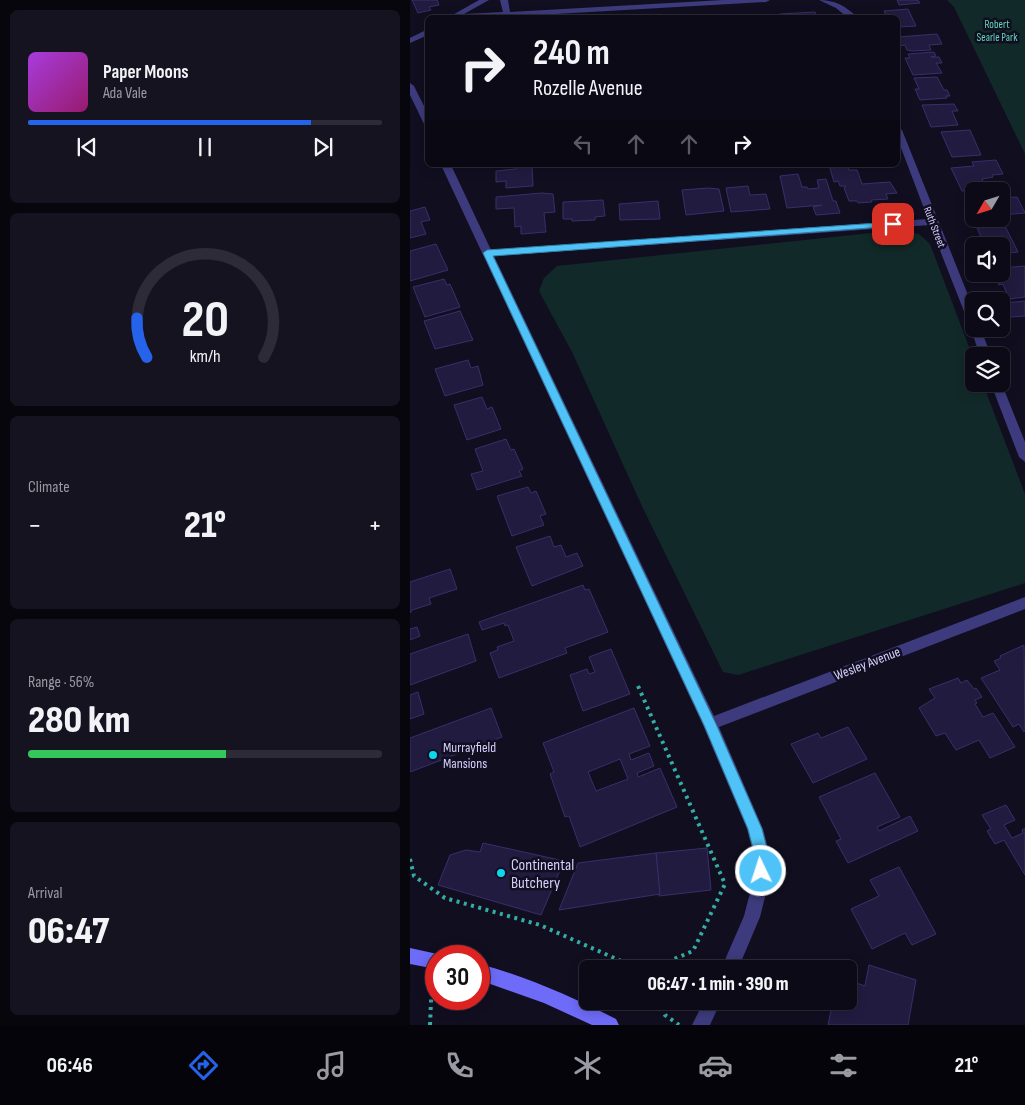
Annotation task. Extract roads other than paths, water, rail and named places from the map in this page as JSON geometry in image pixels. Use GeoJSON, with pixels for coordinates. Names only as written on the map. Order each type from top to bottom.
{"type":"FeatureCollection","features":[{"type":"Feature","properties":{"kind":"street"},"geometry":{"type":"LineString","coordinates":[[456,15],[485,0]]}},
{"type":"Feature","properties":{"kind":"street"},"geometry":{"type":"LineString","coordinates":[[504,0],[507,14]]}},
{"type":"Feature","properties":{"kind":"street"},"geometry":{"type":"LineString","coordinates":[[489,15],[766,0]]}},
{"type":"Feature","properties":{"kind":"street"},"geometry":{"type":"LineString","coordinates":[[823,0],[839,6],[851,15]]}},
{"type":"Feature","properties":{"kind":"street"},"geometry":{"type":"LineString","coordinates":[[410,41],[425,33]]}},
{"type":"Feature","properties":{"kind":"street"},"geometry":{"type":"LineString","coordinates":[[410,86],[425,118]]}},
{"type":"Feature","properties":{"kind":"street","name":"Ruth Street"},"geometry":{"type":"LineString","coordinates":[[900,135],[965,302]]}},
{"type":"Feature","properties":{"kind":"street"},"geometry":{"type":"LineString","coordinates":[[447,167],[710,724],[755,829],[762,856],[760,885],[752,917],[733,960]]}},
{"type":"Feature","properties":{"kind":"street"},"geometry":{"type":"LineString","coordinates":[[487,253],[933,222]]}},
{"type":"Feature","properties":{"kind":"street"},"geometry":{"type":"LineString","coordinates":[[1000,392],[1025,457]]}},
{"type":"Feature","properties":{"kind":"street","name":"Wesley Avenue"},"geometry":{"type":"LineString","coordinates":[[710,724],[1025,603]]}},
{"type":"Feature","properties":{"kind":"street"},"geometry":{"type":"LineString","coordinates":[[410,956],[425,958]]}},
{"type":"Feature","properties":{"kind":"street"},"geometry":{"type":"LineString","coordinates":[[490,976],[529,988],[573,1006],[610,1025]]}},
{"type":"Feature","properties":{"kind":"street"},"geometry":{"type":"LineString","coordinates":[[702,1025],[710,1010]]}},
{"type":"Feature","properties":{"kind":"place","name":"Murrayfield Mansions"},"geometry":{"type":"Point","coordinates":[433,755]}},
{"type":"Feature","properties":{"kind":"place","name":"Continental Butchery"},"geometry":{"type":"Point","coordinates":[501,873]}},
{"type":"Feature","properties":{"kind":"park label","name":"Robert Searle Park"},"geometry":{"type":"Point","coordinates":[997,30]}}]}
